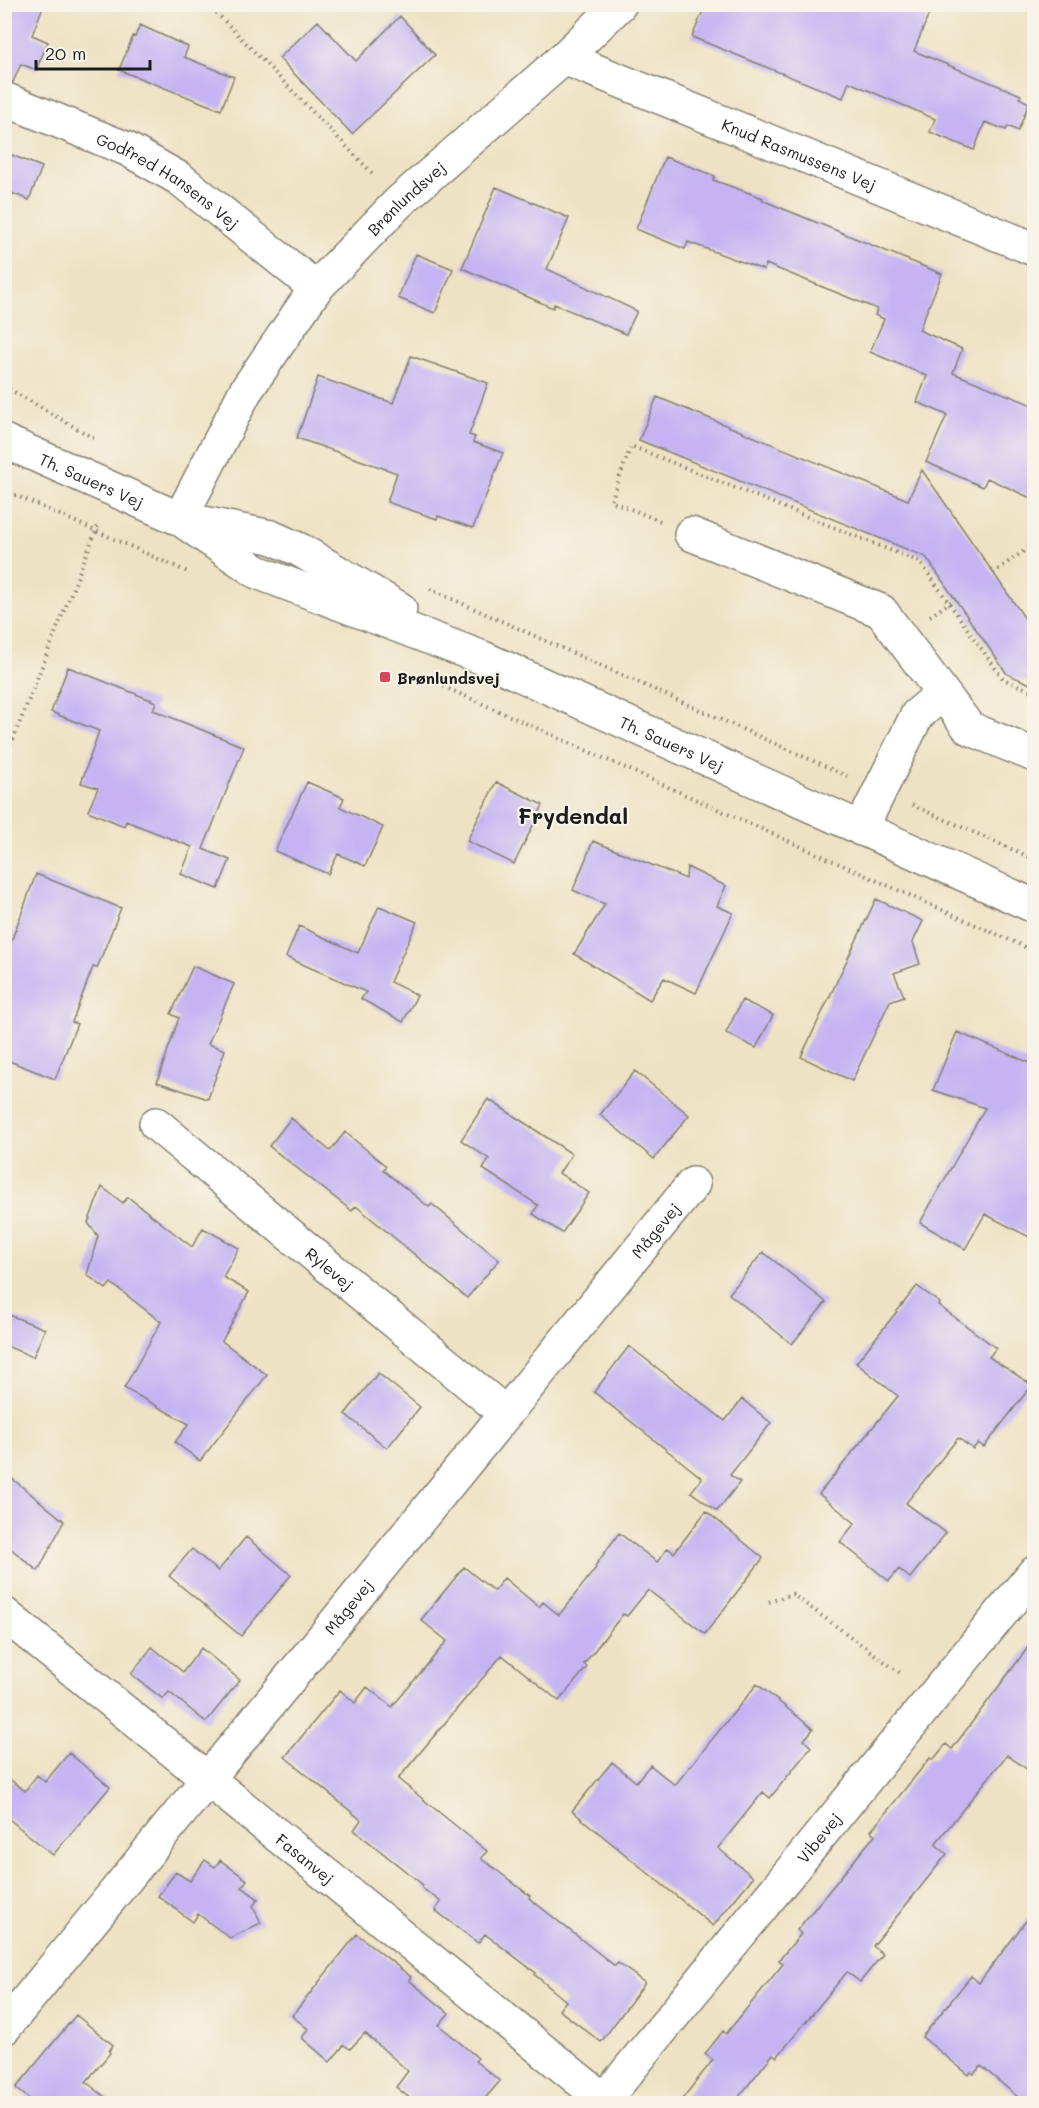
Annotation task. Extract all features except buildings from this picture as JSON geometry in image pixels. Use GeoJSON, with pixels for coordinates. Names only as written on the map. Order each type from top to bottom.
{"type":"FeatureCollection","features":[{"type":"Feature","properties":{"kind":"street","name":"Brønlundsvej"},"geometry":{"type":"LineString","coordinates":[[180,519],[245,392],[316,288],[399,202],[564,58],[620,4]]}},
{"type":"Feature","properties":{"kind":"street","name":"Knud Rasmussens Vej"},"geometry":{"type":"LineString","coordinates":[[564,58],[1035,249]]}},
{"type":"Feature","properties":{"kind":"street","name":"Godfred Hansens Vej"},"geometry":{"type":"LineString","coordinates":[[4,99],[127,149],[180,179],[316,288]]}},
{"type":"Feature","properties":{"kind":"street","name":"Th. Sauers Vej"},"geometry":{"type":"LineString","coordinates":[[4,441],[180,519],[271,537],[300,550],[483,658],[861,830],[1035,906]]}},
{"type":"Feature","properties":{"kind":"street"},"geometry":{"type":"LineString","coordinates":[[691,534],[881,611],[969,728],[1035,755]]}},
{"type":"Feature","properties":{"kind":"street"},"geometry":{"type":"LineString","coordinates":[[861,830],[917,715],[942,694]]}},
{"type":"Feature","properties":{"kind":"street","name":"Rylevej"},"geometry":{"type":"LineString","coordinates":[[156,1124],[504,1412]]}},
{"type":"Feature","properties":{"kind":"street","name":"Mågevej"},"geometry":{"type":"LineString","coordinates":[[4,2028],[209,1779],[504,1412],[693,1184]]}},
{"type":"Feature","properties":{"kind":"street","name":"Vibevej"},"geometry":{"type":"LineString","coordinates":[[605,2102],[1035,1573]]}},
{"type":"Feature","properties":{"kind":"street","name":"Fasanvej"},"geometry":{"type":"LineString","coordinates":[[4,1614],[605,2102]]}},
{"type":"Feature","properties":{"kind":"path"},"geometry":{"type":"LineString","coordinates":[[208,4],[399,202]]}},
{"type":"Feature","properties":{"kind":"path"},"geometry":{"type":"LineString","coordinates":[[4,386],[97,440]]}},
{"type":"Feature","properties":{"kind":"path"},"geometry":{"type":"LineString","coordinates":[[691,534],[611,501],[631,446],[920,562],[1004,679],[1035,692]]}},
{"type":"Feature","properties":{"kind":"path"},"geometry":{"type":"LineString","coordinates":[[4,762],[112,489]]}},
{"type":"Feature","properties":{"kind":"path"},"geometry":{"type":"LineString","coordinates":[[4,490],[197,576]]}},
{"type":"Feature","properties":{"kind":"path"},"geometry":{"type":"LineString","coordinates":[[993,573],[1031,546],[1035,550]]}},
{"type":"Feature","properties":{"kind":"path"},"geometry":{"type":"LineString","coordinates":[[424,586],[1035,859]]}},
{"type":"Feature","properties":{"kind":"path"},"geometry":{"type":"LineString","coordinates":[[949,603],[955,599]]}},
{"type":"Feature","properties":{"kind":"path"},"geometry":{"type":"LineString","coordinates":[[424,677],[1035,951]]}},
{"type":"Feature","properties":{"kind":"path"},"geometry":{"type":"LineString","coordinates":[[769,1602],[792,1594],[933,1697]]}},
{"type":"Feature","properties":{"kind":"place","name":"Brønlundsvej"},"geometry":{"type":"Point","coordinates":[385,677]}},
{"type":"Feature","properties":{"kind":"district","name":"Frydendal"},"geometry":{"type":"Point","coordinates":[573,815]}}]}
